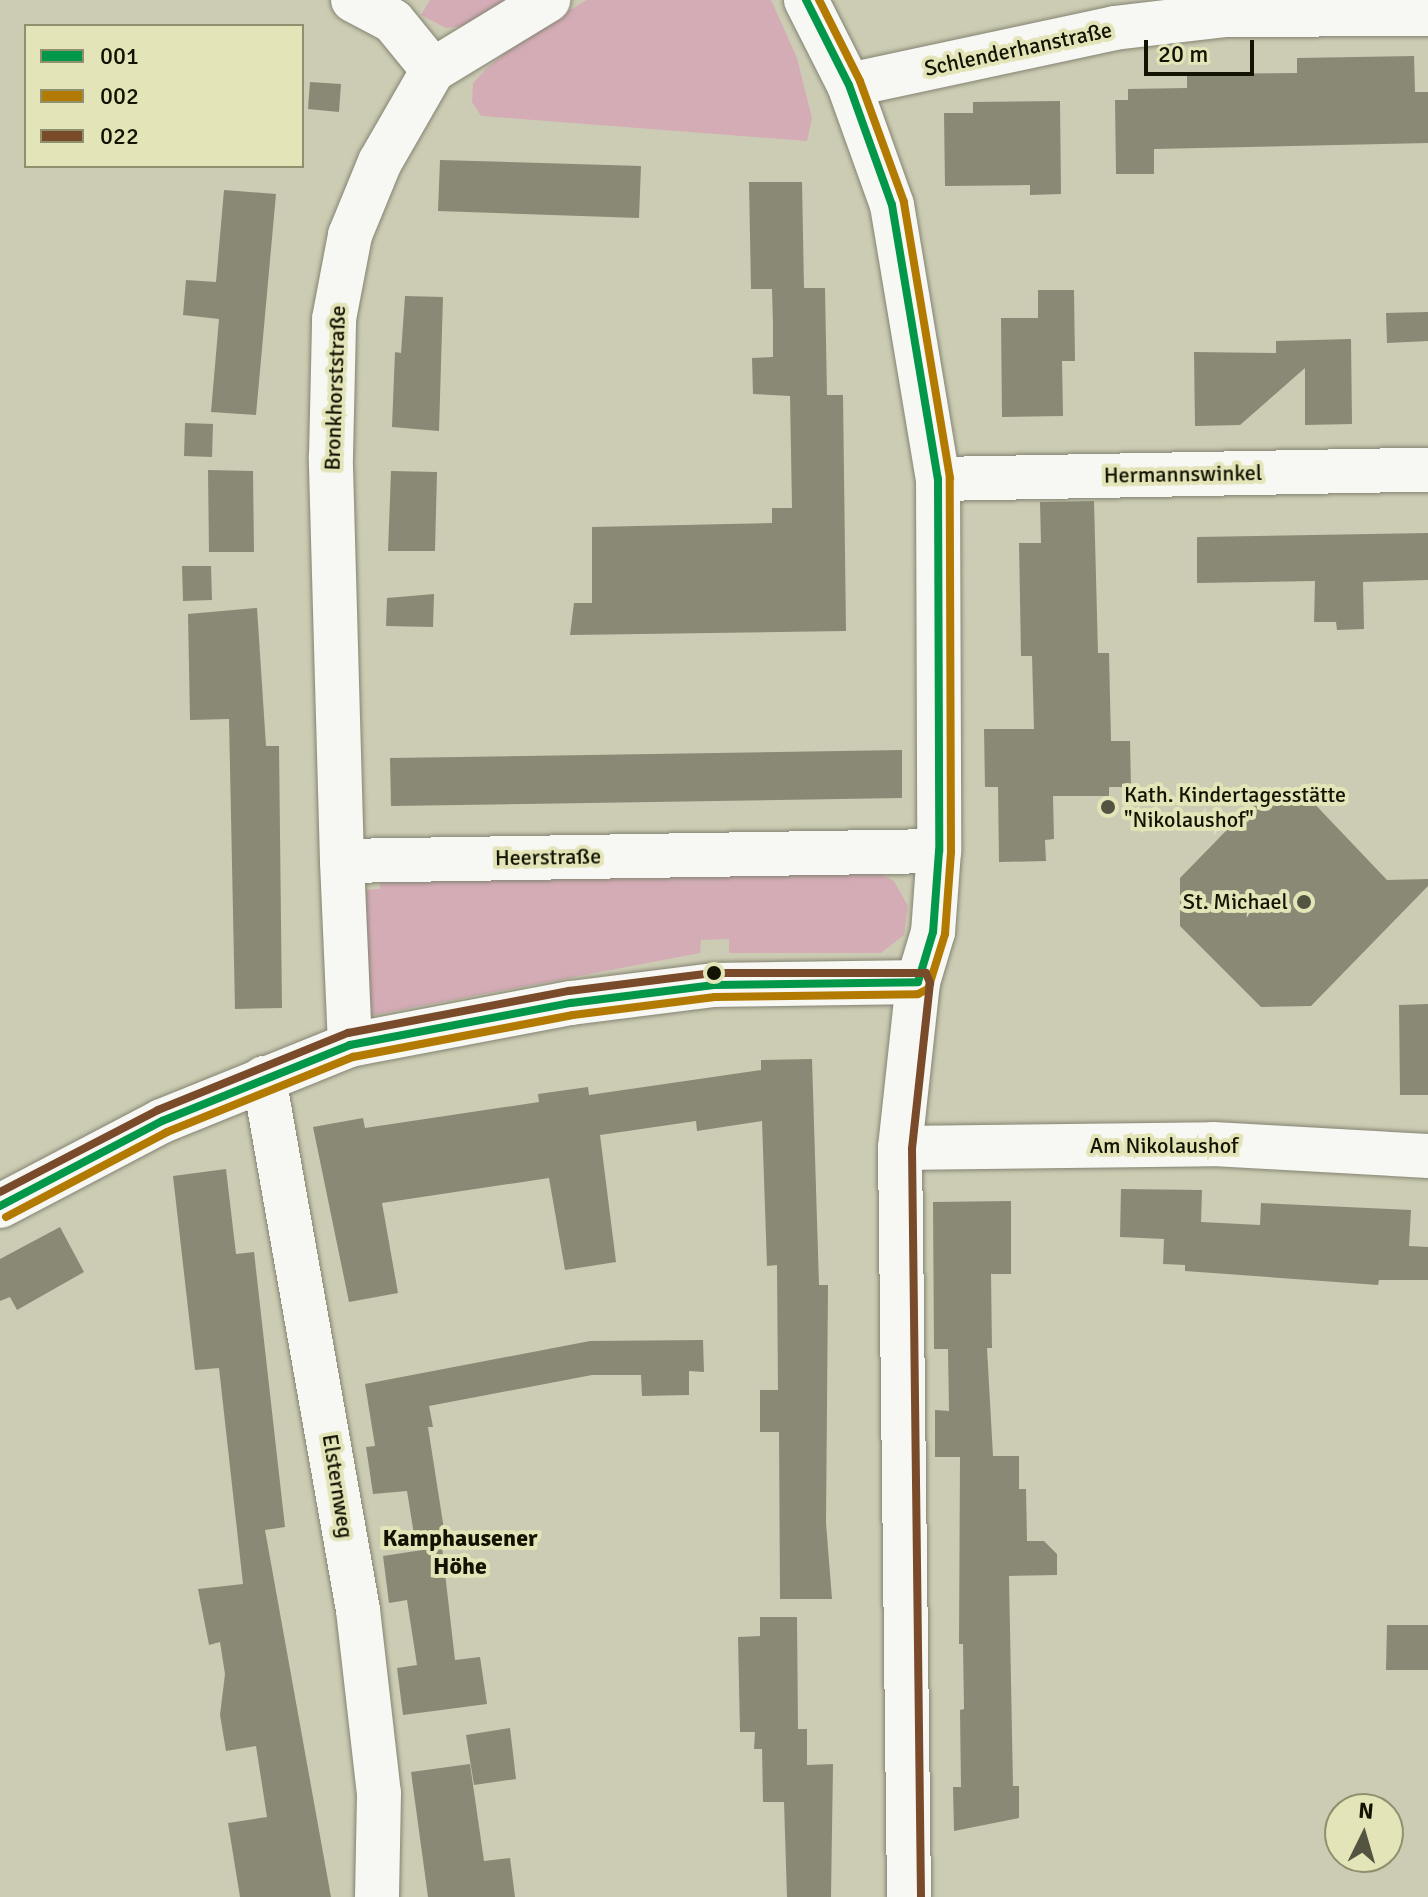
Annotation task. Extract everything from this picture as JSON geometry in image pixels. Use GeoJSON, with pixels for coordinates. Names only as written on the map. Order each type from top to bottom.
{"type":"FeatureCollection","features":[{"type":"Feature","properties":{"kind":"street"},"geometry":{"type":"LineString","coordinates":[[353,0],[393,21],[433,70]]}},
{"type":"Feature","properties":{"kind":"street","name":"Bronkhorststraße"},"geometry":{"type":"LineString","coordinates":[[342,861],[331,456],[334,319],[350,235],[380,162],[433,70],[548,0]]}},
{"type":"Feature","properties":{"kind":"street"},"geometry":{"type":"LineString","coordinates":[[806,0],[849,85],[892,205],[938,479],[939,851],[933,932],[918,982],[900,1148],[909,1897]]}},
{"type":"Feature","properties":{"kind":"street","name":"Schlenderhanstraße"},"geometry":{"type":"LineString","coordinates":[[849,85],[1114,28],[1224,15],[1428,14]]}},
{"type":"Feature","properties":{"kind":"street","name":"Hermannswinkel"},"geometry":{"type":"LineString","coordinates":[[938,479],[1428,470]]}},
{"type":"Feature","properties":{"kind":"street","name":"Heerstraße"},"geometry":{"type":"LineString","coordinates":[[342,861],[939,851]]}},
{"type":"Feature","properties":{"kind":"street"},"geometry":{"type":"LineString","coordinates":[[342,861],[350,1045]]}},
{"type":"Feature","properties":{"kind":"street"},"geometry":{"type":"LineString","coordinates":[[0,1206],[162,1121],[350,1045],[571,1003],[714,985],[918,982]]}},
{"type":"Feature","properties":{"kind":"street","name":"Elsternweg"},"geometry":{"type":"LineString","coordinates":[[264,1078],[358,1610],[379,1793],[377,1897]]}},
{"type":"Feature","properties":{"kind":"street","name":"Am Nikolaushof"},"geometry":{"type":"LineString","coordinates":[[900,1148],[1213,1144],[1428,1156]]}},
{"type":"Feature","properties":{"kind":"shaded area"},"geometry":{"type":"Polygon","coordinates":[[[430,0],[522,0],[480,24],[446,28],[421,15],[430,0]]]}},
{"type":"Feature","properties":{"kind":"shaded area"},"geometry":{"type":"Polygon","coordinates":[[[587,0],[771,0],[797,58],[812,118],[807,141],[481,116],[472,102],[473,83],[530,33],[587,0]]]}},
{"type":"Feature","properties":{"kind":"shaded area"},"geometry":{"type":"Polygon","coordinates":[[[881,874],[894,881],[908,906],[904,935],[881,953],[729,953],[729,939],[701,940],[700,953],[368,1016],[366,890],[380,889],[380,878],[881,874]]]}},
{"type":"Feature","properties":{"kind":"building"},"geometry":{"type":"Polygon","coordinates":[[[1414,56],[1415,92],[1428,92],[1428,143],[1154,149],[1154,174],[1116,174],[1115,100],[1128,100],[1128,89],[1187,88],[1187,74],[1297,73],[1297,58],[1414,56]]]}},
{"type":"Feature","properties":{"kind":"building"},"geometry":{"type":"Polygon","coordinates":[[[310,82],[341,84],[339,112],[308,109],[310,82]]]}},
{"type":"Feature","properties":{"kind":"building"},"geometry":{"type":"Polygon","coordinates":[[[1060,101],[1061,194],[1030,195],[1030,185],[945,186],[944,113],[973,113],[973,102],[1060,101]]]}},
{"type":"Feature","properties":{"kind":"building"},"geometry":{"type":"Polygon","coordinates":[[[440,160],[641,166],[639,218],[438,211],[440,160]]]}},
{"type":"Feature","properties":{"kind":"building"},"geometry":{"type":"Polygon","coordinates":[[[749,182],[802,182],[804,288],[825,288],[827,395],[843,395],[846,631],[570,635],[574,603],[592,603],[592,527],[772,523],[772,508],[792,508],[790,396],[753,394],[752,358],[773,357],[773,325],[772,289],[751,289],[749,182]]]}},
{"type":"Feature","properties":{"kind":"building"},"geometry":{"type":"Polygon","coordinates":[[[224,190],[276,194],[256,415],[211,412],[219,319],[183,315],[186,280],[216,282],[224,190]]]}},
{"type":"Feature","properties":{"kind":"building"},"geometry":{"type":"Polygon","coordinates":[[[1038,290],[1074,290],[1075,361],[1062,361],[1063,416],[1002,417],[1001,318],[1038,318],[1038,290]]]}},
{"type":"Feature","properties":{"kind":"building"},"geometry":{"type":"Polygon","coordinates":[[[405,296],[443,297],[439,431],[392,427],[395,352],[401,353],[405,296]]]}},
{"type":"Feature","properties":{"kind":"building"},"geometry":{"type":"Polygon","coordinates":[[[1428,312],[1428,341],[1387,343],[1386,313],[1428,312]]]}},
{"type":"Feature","properties":{"kind":"building"},"geometry":{"type":"Polygon","coordinates":[[[1351,339],[1352,424],[1305,425],[1305,368],[1240,425],[1195,426],[1194,352],[1276,353],[1276,341],[1351,339]]]}},
{"type":"Feature","properties":{"kind":"building"},"geometry":{"type":"Polygon","coordinates":[[[185,423],[213,424],[212,457],[184,456],[185,423]]]}},
{"type":"Feature","properties":{"kind":"building"},"geometry":{"type":"Polygon","coordinates":[[[208,470],[253,471],[254,552],[209,552],[208,470]]]}},
{"type":"Feature","properties":{"kind":"building"},"geometry":{"type":"Polygon","coordinates":[[[391,471],[437,472],[435,551],[388,551],[391,471]]]}},
{"type":"Feature","properties":{"kind":"building"},"geometry":{"type":"Polygon","coordinates":[[[1094,501],[1098,653],[1109,653],[1111,741],[1130,741],[1131,787],[1109,787],[1109,796],[1053,796],[1054,839],[1045,840],[1046,861],[999,862],[998,787],[985,787],[984,729],[1034,729],[1032,656],[1021,656],[1019,543],[1041,543],[1040,502],[1094,501]]]}},
{"type":"Feature","properties":{"kind":"building"},"geometry":{"type":"Polygon","coordinates":[[[1428,533],[1428,580],[1363,582],[1364,629],[1337,630],[1336,622],[1314,622],[1315,581],[1197,583],[1197,537],[1428,533]]]}},
{"type":"Feature","properties":{"kind":"building"},"geometry":{"type":"Polygon","coordinates":[[[182,566],[211,566],[212,600],[183,601],[182,566]]]}},
{"type":"Feature","properties":{"kind":"building"},"geometry":{"type":"Polygon","coordinates":[[[434,594],[433,627],[386,626],[387,598],[434,594]]]}},
{"type":"Feature","properties":{"kind":"building"},"geometry":{"type":"Polygon","coordinates":[[[257,608],[266,746],[279,746],[282,1008],[235,1009],[229,719],[190,720],[188,614],[257,608]]]}},
{"type":"Feature","properties":{"kind":"building"},"geometry":{"type":"Polygon","coordinates":[[[902,750],[902,798],[391,806],[390,758],[902,750]]]}},
{"type":"Feature","properties":{"kind":"building","name":"St. Michael"},"geometry":{"type":"Polygon","coordinates":[[[1259,797],[1308,797],[1387,880],[1428,879],[1428,886],[1311,1006],[1261,1007],[1180,926],[1180,878],[1259,797]]]}},
{"type":"Feature","properties":{"kind":"building"},"geometry":{"type":"Polygon","coordinates":[[[1428,1004],[1428,1095],[1400,1095],[1399,1005],[1428,1004]]]}},
{"type":"Feature","properties":{"kind":"building"},"geometry":{"type":"Polygon","coordinates":[[[812,1059],[819,1285],[828,1285],[826,1523],[832,1599],[780,1599],[779,1432],[760,1432],[760,1390],[778,1390],[777,1265],[767,1266],[762,1121],[697,1131],[696,1121],[600,1135],[616,1262],[565,1270],[549,1178],[382,1203],[398,1293],[349,1302],[313,1127],[363,1118],[365,1128],[539,1102],[538,1094],[588,1087],[589,1095],[761,1070],[761,1060],[812,1059]]]}},
{"type":"Feature","properties":{"kind":"building"},"geometry":{"type":"Polygon","coordinates":[[[226,1169],[236,1254],[254,1252],[285,1527],[265,1530],[331,1897],[240,1897],[228,1823],[267,1817],[256,1746],[226,1751],[220,1715],[225,1674],[220,1642],[209,1645],[198,1589],[243,1584],[219,1368],[195,1370],[173,1176],[226,1169]]]}},
{"type":"Feature","properties":{"kind":"building"},"geometry":{"type":"Polygon","coordinates":[[[1121,1189],[1202,1190],[1201,1222],[1260,1225],[1261,1203],[1411,1210],[1409,1246],[1428,1247],[1428,1280],[1379,1280],[1378,1285],[1185,1271],[1185,1265],[1163,1264],[1164,1239],[1120,1237],[1121,1189]]]}},
{"type":"Feature","properties":{"kind":"building"},"geometry":{"type":"Polygon","coordinates":[[[1011,1201],[1011,1274],[991,1274],[992,1348],[987,1348],[993,1456],[1019,1456],[1019,1489],[1026,1489],[1027,1541],[1044,1541],[1057,1554],[1057,1575],[1009,1576],[1013,1786],[1019,1786],[1019,1818],[954,1831],[953,1787],[961,1787],[960,1710],[964,1709],[963,1644],[959,1644],[960,1457],[935,1457],[935,1410],[949,1411],[948,1349],[934,1349],[933,1202],[1011,1201]]]}},
{"type":"Feature","properties":{"kind":"building"},"geometry":{"type":"Polygon","coordinates":[[[60,1227],[84,1272],[17,1310],[10,1297],[0,1301],[0,1259],[60,1227]]]}},
{"type":"Feature","properties":{"kind":"building"},"geometry":{"type":"Polygon","coordinates":[[[703,1340],[704,1372],[689,1371],[689,1395],[642,1396],[641,1375],[592,1375],[429,1406],[433,1427],[428,1427],[445,1536],[415,1541],[407,1491],[373,1494],[366,1447],[375,1446],[365,1384],[590,1341],[703,1340]]]}},
{"type":"Feature","properties":{"kind":"building"},"geometry":{"type":"Polygon","coordinates":[[[442,1547],[455,1660],[480,1657],[487,1704],[403,1715],[397,1668],[417,1665],[407,1600],[389,1603],[383,1556],[442,1547]]]}},
{"type":"Feature","properties":{"kind":"building"},"geometry":{"type":"Polygon","coordinates":[[[760,1617],[797,1617],[798,1729],[807,1729],[807,1765],[833,1764],[831,1897],[787,1897],[784,1802],[763,1802],[762,1749],[754,1749],[755,1732],[740,1732],[738,1637],[760,1636],[760,1617]]]}},
{"type":"Feature","properties":{"kind":"building"},"geometry":{"type":"Polygon","coordinates":[[[1387,1625],[1428,1625],[1428,1670],[1386,1670],[1387,1625]]]}},
{"type":"Feature","properties":{"kind":"building"},"geometry":{"type":"Polygon","coordinates":[[[510,1728],[516,1779],[474,1785],[466,1735],[510,1728]]]}},
{"type":"Feature","properties":{"kind":"building"},"geometry":{"type":"Polygon","coordinates":[[[470,1764],[484,1861],[510,1858],[515,1897],[428,1897],[411,1772],[470,1764]]]}},
{"type":"Feature","properties":{"kind":"transit line","name":"001"},"geometry":{"type":"LineString","coordinates":[[806,0],[849,85],[892,205],[938,479],[939,851],[933,932],[918,982]]}},
{"type":"Feature","properties":{"kind":"transit line","name":"002"},"geometry":{"type":"LineString","coordinates":[[6,1217],[167,1132],[353,1057],[573,1015],[715,997],[918,994],[928,989],[945,934],[951,852],[950,478],[904,202],[860,81],[819,0]]}},
{"type":"Feature","properties":{"kind":"transit line","name":"022"},"geometry":{"type":"LineString","coordinates":[[0,1192],[158,1110],[348,1033],[569,991],[713,973],[926,973],[930,983],[912,1149],[921,1897]]}},
{"type":"Feature","properties":{"kind":"transit line","name":"001"},"geometry":{"type":"LineString","coordinates":[[0,1206],[162,1121],[350,1045],[571,1003],[714,985],[918,982]]}},
{"type":"Feature","properties":{"kind":"place","name":"Kath. Kindertagesstätte \"Nikolaushof\""},"geometry":{"type":"Point","coordinates":[1108,807]}},
{"type":"Feature","properties":{"kind":"place","name":"St. Michael"},"geometry":{"type":"Point","coordinates":[1304,902]}},
{"type":"Feature","properties":{"kind":"district","name":"Kamphausener Höhe"},"geometry":{"type":"Point","coordinates":[460,1553]}}]}
